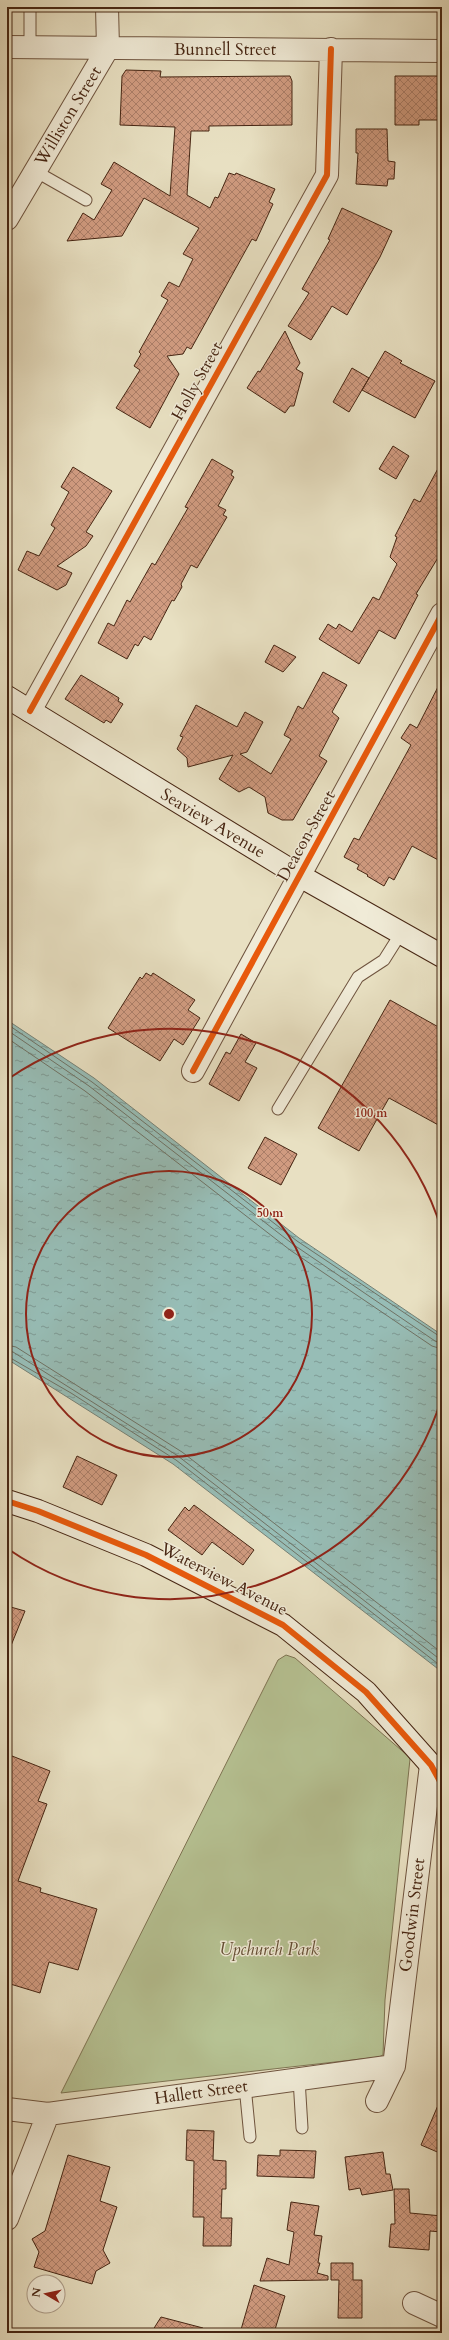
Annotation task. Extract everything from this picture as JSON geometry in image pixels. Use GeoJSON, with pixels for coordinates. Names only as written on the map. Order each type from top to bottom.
{"type":"FeatureCollection","features":[{"type":"Feature","properties":{"kind":"street","name":"Williston Street"},"geometry":{"type":"LineString","coordinates":[[7,219],[108,48],[107,7]]}},
{"type":"Feature","properties":{"kind":"street","name":"Bunnell Street"},"geometry":{"type":"LineString","coordinates":[[7,47],[442,51]]}},
{"type":"Feature","properties":{"kind":"street","name":"Holly Street"},"geometry":{"type":"LineString","coordinates":[[30,711],[327,175],[330,49]]}},
{"type":"Feature","properties":{"kind":"street","name":"Deacon Street"},"geometry":{"type":"LineString","coordinates":[[193,1071],[442,614]]}},
{"type":"Feature","properties":{"kind":"street","name":"Seaview Avenue"},"geometry":{"type":"LineString","coordinates":[[7,697],[300,876],[442,956]]}},
{"type":"Feature","properties":{"kind":"street","name":"Waterview Avenue"},"geometry":{"type":"LineString","coordinates":[[7,1501],[38,1511],[146,1555],[284,1624],[366,1692],[431,1765],[442,1785]]}},
{"type":"Feature","properties":{"kind":"street","name":"Goodwin Street"},"geometry":{"type":"LineString","coordinates":[[378,2101],[394,2066],[431,1765]]}},
{"type":"Feature","properties":{"kind":"street","name":"Hallett Street"},"geometry":{"type":"LineString","coordinates":[[7,2109],[48,2114],[394,2066]]}},
{"type":"Feature","properties":{"kind":"street"},"geometry":{"type":"LineString","coordinates":[[7,2219],[48,2114]]}},
{"type":"Feature","properties":{"kind":"street"},"geometry":{"type":"LineString","coordinates":[[414,2303],[442,2316]]}},
{"type":"Feature","properties":{"kind":"lane"},"geometry":{"type":"LineString","coordinates":[[30,7],[30,47]]}},
{"type":"Feature","properties":{"kind":"lane"},"geometry":{"type":"LineString","coordinates":[[35,171],[86,200]]}},
{"type":"Feature","properties":{"kind":"lane"},"geometry":{"type":"LineString","coordinates":[[278,1109],[358,977],[384,960],[401,933]]}},
{"type":"Feature","properties":{"kind":"lane"},"geometry":{"type":"LineString","coordinates":[[299,2079],[302,2128]]}},
{"type":"Feature","properties":{"kind":"lane"},"geometry":{"type":"LineString","coordinates":[[245,2086],[250,2137]]}},
{"type":"Feature","properties":{"kind":"green space","name":"Upchurch Park"},"geometry":{"type":"Polygon","coordinates":[[[286,1655],[295,1658],[410,1759],[385,2000],[383,2055],[379,2057],[61,2093],[278,1660],[286,1655]]]}},
{"type":"Feature","properties":{"kind":"water"},"geometry":{"type":"Polygon","coordinates":[[[7,1020],[94,1078],[299,1238],[442,1335],[442,1672],[173,1464],[7,1359],[7,1020]]]}},
{"type":"Feature","properties":{"kind":"building"},"geometry":{"type":"Polygon","coordinates":[[[126,70],[161,71],[160,77],[290,76],[292,81],[292,125],[209,126],[209,131],[191,131],[187,195],[210,208],[215,197],[218,198],[229,173],[235,175],[236,173],[275,189],[269,202],[273,204],[256,241],[252,239],[191,349],[187,347],[183,354],[167,356],[179,374],[150,428],[116,408],[140,370],[134,366],[141,354],[139,352],[168,300],[161,296],[169,282],[179,287],[193,259],[183,254],[199,228],[144,198],[122,236],[67,241],[83,213],[94,220],[112,190],[101,184],[114,162],[170,196],[175,127],[120,125],[122,76],[126,70]]]}},
{"type":"Feature","properties":{"kind":"building"},"geometry":{"type":"Polygon","coordinates":[[[395,76],[442,76],[442,120],[419,120],[419,125],[395,125],[395,76]]]}},
{"type":"Feature","properties":{"kind":"building"},"geometry":{"type":"Polygon","coordinates":[[[356,129],[387,129],[388,161],[395,162],[394,179],[388,179],[387,186],[356,184],[358,153],[356,153],[356,129]]]}},
{"type":"Feature","properties":{"kind":"building"},"geometry":{"type":"Polygon","coordinates":[[[342,208],[392,231],[380,257],[347,315],[332,306],[311,340],[288,326],[309,293],[302,289],[330,240],[328,239],[342,208]]]}},
{"type":"Feature","properties":{"kind":"building"},"geometry":{"type":"Polygon","coordinates":[[[285,331],[300,363],[296,369],[303,373],[294,406],[290,406],[285,413],[247,388],[258,371],[260,372],[285,331]]]}},
{"type":"Feature","properties":{"kind":"building"},"geometry":{"type":"Polygon","coordinates":[[[385,351],[402,361],[400,363],[435,381],[415,418],[362,390],[385,351]]]}},
{"type":"Feature","properties":{"kind":"building"},"geometry":{"type":"Polygon","coordinates":[[[352,368],[369,378],[349,412],[333,402],[352,368]]]}},
{"type":"Feature","properties":{"kind":"building"},"geometry":{"type":"Polygon","coordinates":[[[393,446],[409,456],[396,479],[379,469],[393,446]]]}},
{"type":"Feature","properties":{"kind":"building"},"geometry":{"type":"Polygon","coordinates":[[[212,459],[233,471],[231,475],[234,477],[218,506],[226,510],[223,515],[227,517],[197,568],[191,565],[181,584],[182,587],[174,601],[172,600],[151,640],[144,636],[138,646],[135,644],[127,659],[98,643],[108,623],[114,626],[127,600],[130,602],[152,563],[155,565],[188,508],[185,507],[212,459]]]}},
{"type":"Feature","properties":{"kind":"building"},"geometry":{"type":"Polygon","coordinates":[[[442,461],[442,551],[416,594],[418,595],[395,639],[379,630],[359,664],[319,639],[328,624],[336,629],[339,624],[352,632],[373,597],[379,600],[397,564],[390,557],[397,537],[395,536],[414,499],[420,502],[442,461]]]}},
{"type":"Feature","properties":{"kind":"building"},"geometry":{"type":"Polygon","coordinates":[[[73,467],[112,491],[86,532],[93,536],[86,546],[57,566],[72,573],[66,585],[57,590],[18,570],[27,551],[39,556],[55,528],[51,525],[69,492],[61,487],[73,467]]]}},
{"type":"Feature","properties":{"kind":"building"},"geometry":{"type":"Polygon","coordinates":[[[274,645],[296,657],[283,672],[265,662],[274,645]]]}},
{"type":"Feature","properties":{"kind":"building"},"geometry":{"type":"Polygon","coordinates":[[[323,672],[347,685],[332,712],[339,718],[319,756],[327,761],[293,820],[282,820],[268,813],[265,797],[249,787],[239,792],[219,779],[233,755],[188,767],[187,758],[177,749],[183,737],[180,736],[196,705],[237,727],[245,712],[263,722],[247,752],[240,754],[271,774],[291,739],[284,735],[298,706],[303,709],[323,672]]]}},
{"type":"Feature","properties":{"kind":"building"},"geometry":{"type":"Polygon","coordinates":[[[81,675],[119,698],[118,701],[123,704],[111,723],[106,720],[104,723],[65,699],[81,675]]]}},
{"type":"Feature","properties":{"kind":"building"},"geometry":{"type":"Polygon","coordinates":[[[442,679],[442,862],[412,846],[394,880],[389,877],[384,886],[357,869],[359,865],[344,857],[354,838],[359,840],[411,745],[401,738],[410,724],[417,728],[442,679]]]}},
{"type":"Feature","properties":{"kind":"building"},"geometry":{"type":"Polygon","coordinates":[[[146,973],[151,976],[153,973],[195,1000],[188,1010],[200,1018],[183,1045],[174,1039],[160,1061],[108,1028],[140,977],[142,979],[146,973]]]}},
{"type":"Feature","properties":{"kind":"building"},"geometry":{"type":"Polygon","coordinates":[[[390,1000],[442,1029],[442,1127],[389,1098],[359,1151],[318,1128],[390,1000]]]}},
{"type":"Feature","properties":{"kind":"building"},"geometry":{"type":"Polygon","coordinates":[[[241,1034],[256,1043],[245,1062],[257,1068],[239,1101],[209,1084],[226,1052],[230,1054],[241,1034]]]}},
{"type":"Feature","properties":{"kind":"building"},"geometry":{"type":"Polygon","coordinates":[[[265,1137],[297,1154],[281,1185],[248,1168],[265,1137]]]}},
{"type":"Feature","properties":{"kind":"building"},"geometry":{"type":"Polygon","coordinates":[[[77,1456],[117,1475],[102,1505],[63,1487],[77,1456]]]}},
{"type":"Feature","properties":{"kind":"building"},"geometry":{"type":"Polygon","coordinates":[[[194,1505],[254,1550],[243,1565],[212,1542],[202,1555],[168,1530],[185,1507],[189,1511],[194,1505]]]}},
{"type":"Feature","properties":{"kind":"building"},"geometry":{"type":"Polygon","coordinates":[[[7,1606],[25,1611],[8,1653],[7,1653],[7,1606]]]}},
{"type":"Feature","properties":{"kind":"building"},"geometry":{"type":"Polygon","coordinates":[[[7,1754],[50,1771],[38,1801],[47,1804],[18,1881],[41,1888],[40,1892],[97,1909],[78,1970],[49,1962],[40,1993],[7,1983],[7,1754]]]}},
{"type":"Feature","properties":{"kind":"building"},"geometry":{"type":"Polygon","coordinates":[[[442,2096],[442,2154],[421,2145],[442,2096]]]}},
{"type":"Feature","properties":{"kind":"building"},"geometry":{"type":"Polygon","coordinates":[[[187,2130],[214,2131],[213,2160],[226,2161],[226,2189],[222,2189],[221,2218],[232,2218],[231,2246],[203,2246],[204,2217],[193,2217],[194,2161],[186,2160],[187,2130]]]}},
{"type":"Feature","properties":{"kind":"building"},"geometry":{"type":"Polygon","coordinates":[[[280,2150],[316,2151],[314,2178],[257,2176],[258,2155],[280,2156],[280,2150]]]}},
{"type":"Feature","properties":{"kind":"building"},"geometry":{"type":"Polygon","coordinates":[[[383,2152],[386,2174],[390,2174],[393,2190],[362,2195],[360,2188],[349,2190],[345,2157],[383,2152]]]}},
{"type":"Feature","properties":{"kind":"building"},"geometry":{"type":"Polygon","coordinates":[[[68,2155],[110,2167],[100,2201],[117,2207],[103,2250],[110,2263],[96,2271],[92,2284],[66,2276],[66,2274],[58,2274],[34,2267],[39,2252],[32,2239],[45,2231],[68,2155]]]}},
{"type":"Feature","properties":{"kind":"building"},"geometry":{"type":"Polygon","coordinates":[[[394,2189],[409,2189],[410,2213],[442,2216],[442,2232],[430,2231],[429,2250],[389,2247],[391,2224],[395,2224],[394,2189]]]}},
{"type":"Feature","properties":{"kind":"building"},"geometry":{"type":"Polygon","coordinates":[[[291,2202],[319,2206],[314,2235],[322,2236],[318,2263],[320,2263],[317,2273],[328,2276],[328,2280],[260,2281],[267,2258],[289,2265],[294,2232],[287,2230],[291,2202]]]}},
{"type":"Feature","properties":{"kind":"building"},"geometry":{"type":"Polygon","coordinates":[[[331,2263],[353,2263],[353,2280],[362,2280],[362,2318],[338,2318],[339,2280],[331,2280],[331,2263]]]}},
{"type":"Feature","properties":{"kind":"building"},"geometry":{"type":"Polygon","coordinates":[[[254,2285],[285,2296],[274,2333],[240,2333],[254,2285]]]}},
{"type":"Feature","properties":{"kind":"building"},"geometry":{"type":"Polygon","coordinates":[[[161,2317],[203,2328],[203,2333],[151,2333],[161,2317]]]}},
{"type":"Feature","properties":{"kind":"cycle path"},"geometry":{"type":"LineString","coordinates":[[30,711],[327,175],[331,49]]}},
{"type":"Feature","properties":{"kind":"cycle path"},"geometry":{"type":"LineString","coordinates":[[193,1071],[442,614]]}},
{"type":"Feature","properties":{"kind":"cycle path"},"geometry":{"type":"LineString","coordinates":[[7,1501],[38,1511],[146,1555],[283,1625],[366,1692],[431,1765],[442,1785]]}}]}
